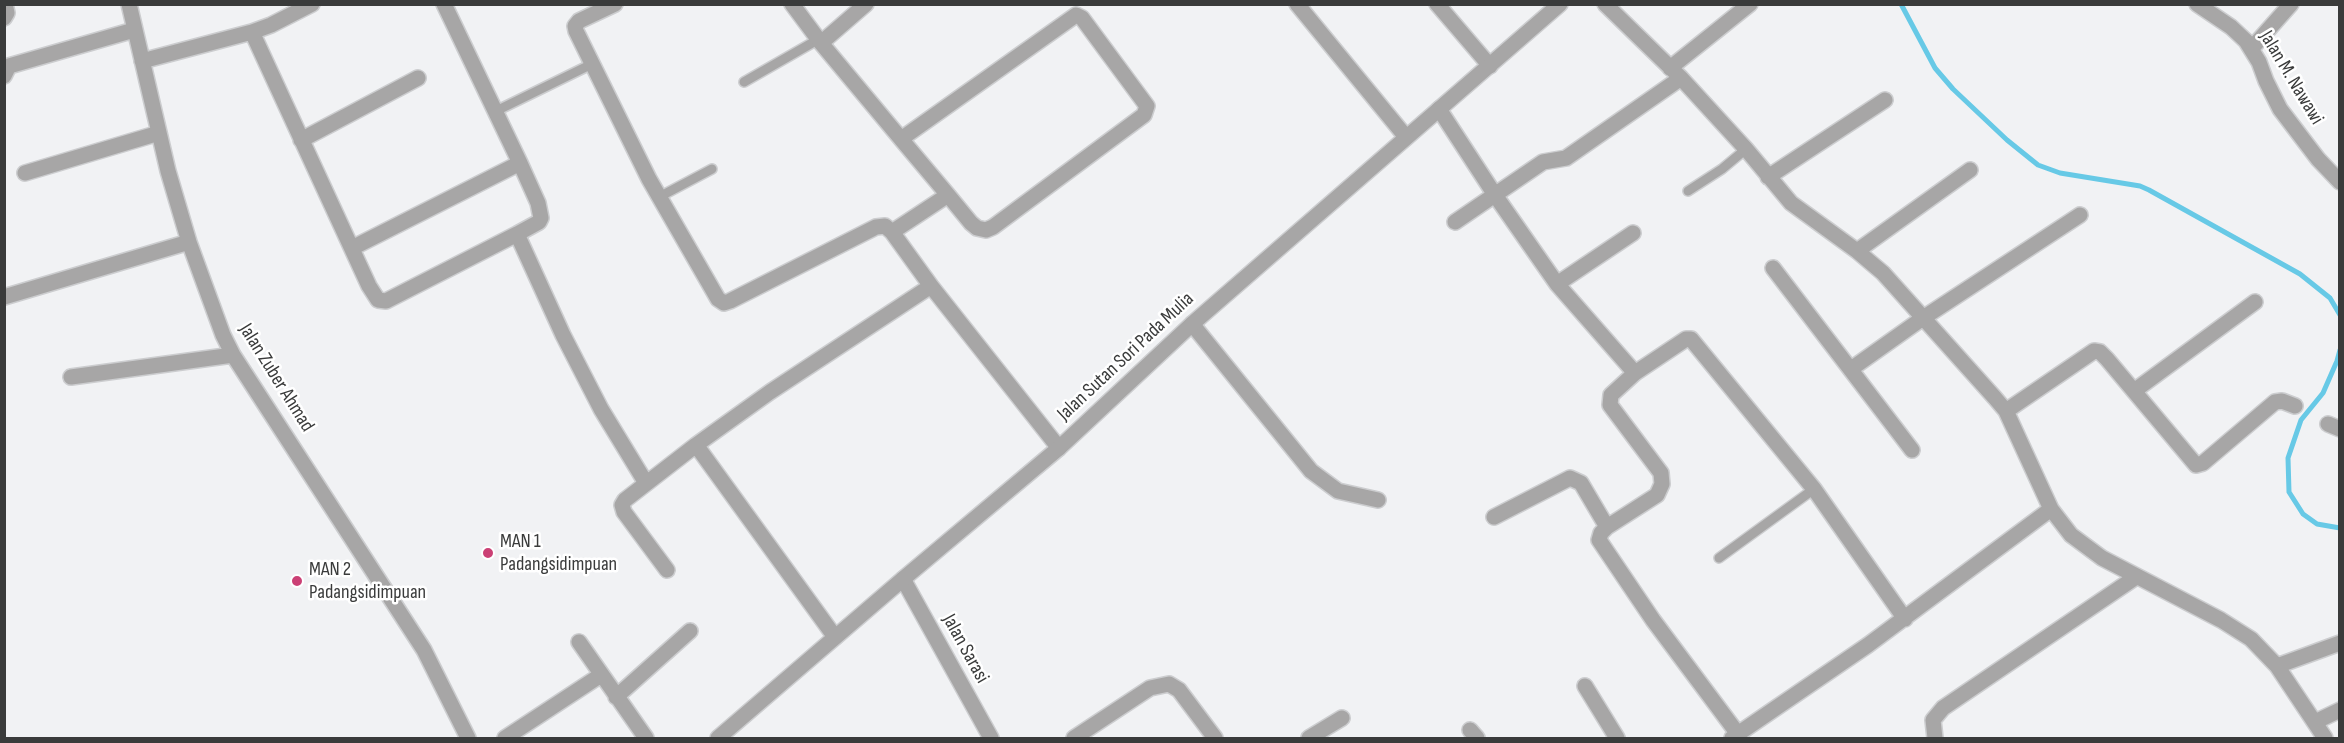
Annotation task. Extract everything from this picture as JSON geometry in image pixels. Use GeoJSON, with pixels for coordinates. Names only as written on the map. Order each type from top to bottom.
{"type":"FeatureCollection","features":[{"type":"Feature","properties":{"kind":"street"},"geometry":{"type":"LineString","coordinates":[[4,18],[7,13],[5,4]]}},
{"type":"Feature","properties":{"kind":"street","name":"Jalan Zuber Ahmad"},"geometry":{"type":"LineString","coordinates":[[129,4],[168,171],[189,242],[216,317],[233,355],[424,650],[468,738]]}},
{"type":"Feature","properties":{"kind":"street"},"geometry":{"type":"LineString","coordinates":[[142,61],[252,32],[272,25],[312,4]]}},
{"type":"Feature","properties":{"kind":"street"},"geometry":{"type":"LineString","coordinates":[[252,32],[372,291],[378,300],[384,301],[517,234],[539,222],[541,216],[520,163],[444,4]]}},
{"type":"Feature","properties":{"kind":"street"},"geometry":{"type":"LineString","coordinates":[[615,4],[579,21],[575,26],[649,179],[661,196],[718,299],[724,303],[876,227],[885,226],[892,232],[931,286],[1059,448]]}},
{"type":"Feature","properties":{"kind":"street"},"geometry":{"type":"LineString","coordinates":[[792,4],[820,41],[901,139],[971,223],[977,228],[986,230],[1144,114],[1147,109],[1146,102],[1082,18],[1076,15],[901,139]]}},
{"type":"Feature","properties":{"kind":"street"},"geometry":{"type":"LineString","coordinates":[[820,41],[866,4]]}},
{"type":"Feature","properties":{"kind":"street"},"geometry":{"type":"LineString","coordinates":[[1297,4],[1406,137]]}},
{"type":"Feature","properties":{"kind":"street"},"geometry":{"type":"LineString","coordinates":[[1437,4],[1490,66]]}},
{"type":"Feature","properties":{"kind":"street","name":"Jalan Sutan Sori Pada Mulia"},"geometry":{"type":"LineString","coordinates":[[718,738],[1059,448],[1192,324],[1560,4]]}},
{"type":"Feature","properties":{"kind":"street"},"geometry":{"type":"LineString","coordinates":[[1605,4],[1675,73],[1802,213],[1857,251],[1883,273],[2006,411],[2051,509],[2071,535],[2086,548],[2136,577],[2237,629],[2264,651],[2277,666],[2325,738]]}},
{"type":"Feature","properties":{"kind":"street"},"geometry":{"type":"LineString","coordinates":[[1455,222],[1543,162],[1566,158],[1675,73],[1750,4]]}},
{"type":"Feature","properties":{"kind":"street","name":"Jalan M. Nawawi"},"geometry":{"type":"LineString","coordinates":[[2197,4],[2241,35],[2252,48],[2280,109],[2318,159],[2340,182]]}},
{"type":"Feature","properties":{"kind":"street"},"geometry":{"type":"LineString","coordinates":[[2252,48],[2291,4]]}},
{"type":"Feature","properties":{"kind":"street"},"geometry":{"type":"LineString","coordinates":[[4,76],[9,66],[134,30]]}},
{"type":"Feature","properties":{"kind":"street"},"geometry":{"type":"LineString","coordinates":[[302,140],[418,78]]}},
{"type":"Feature","properties":{"kind":"street"},"geometry":{"type":"LineString","coordinates":[[1768,177],[1885,100]]}},
{"type":"Feature","properties":{"kind":"street"},"geometry":{"type":"LineString","coordinates":[[1439,109],[1557,284],[1635,374]]}},
{"type":"Feature","properties":{"kind":"street"},"geometry":{"type":"LineString","coordinates":[[25,173],[159,133]]}},
{"type":"Feature","properties":{"kind":"street"},"geometry":{"type":"LineString","coordinates":[[352,248],[520,163]]}},
{"type":"Feature","properties":{"kind":"street"},"geometry":{"type":"LineString","coordinates":[[1857,251],[1970,170]]}},
{"type":"Feature","properties":{"kind":"street"},"geometry":{"type":"LineString","coordinates":[[892,232],[948,195]]}},
{"type":"Feature","properties":{"kind":"street"},"geometry":{"type":"LineString","coordinates":[[1851,369],[1923,318],[2080,215]]}},
{"type":"Feature","properties":{"kind":"street"},"geometry":{"type":"LineString","coordinates":[[1557,284],[1633,233]]}},
{"type":"Feature","properties":{"kind":"street"},"geometry":{"type":"LineString","coordinates":[[517,234],[563,335],[601,410],[646,483]]}},
{"type":"Feature","properties":{"kind":"street"},"geometry":{"type":"LineString","coordinates":[[4,297],[189,242]]}},
{"type":"Feature","properties":{"kind":"street"},"geometry":{"type":"LineString","coordinates":[[1773,268],[1912,450]]}},
{"type":"Feature","properties":{"kind":"street"},"geometry":{"type":"LineString","coordinates":[[667,570],[623,509],[625,500],[770,392],[931,286]]}},
{"type":"Feature","properties":{"kind":"street"},"geometry":{"type":"LineString","coordinates":[[2134,391],[2255,302]]}},
{"type":"Feature","properties":{"kind":"street"},"geometry":{"type":"LineString","coordinates":[[1192,324],[1311,471],[1338,490],[1378,500]]}},
{"type":"Feature","properties":{"kind":"street"},"geometry":{"type":"LineString","coordinates":[[1905,619],[1814,489],[1691,339],[1686,339],[1635,374],[1611,395],[1610,405],[1660,473],[1662,484],[1657,495],[1607,527],[1601,533],[1599,540],[1735,736],[1905,619],[2051,509]]}},
{"type":"Feature","properties":{"kind":"street"},"geometry":{"type":"LineString","coordinates":[[2006,411],[2094,351],[2100,352],[2196,465],[2205,462],[2277,401],[2295,406]]}},
{"type":"Feature","properties":{"kind":"street"},"geometry":{"type":"LineString","coordinates":[[71,377],[233,355]]}},
{"type":"Feature","properties":{"kind":"street"},"geometry":{"type":"LineString","coordinates":[[696,445],[835,637]]}},
{"type":"Feature","properties":{"kind":"street"},"geometry":{"type":"LineString","coordinates":[[1494,517],[1564,480],[1573,479],[1581,483],[1607,527]]}},
{"type":"Feature","properties":{"kind":"street"},"geometry":{"type":"LineString","coordinates":[[1935,738],[1933,720],[1940,711],[2136,577]]}},
{"type":"Feature","properties":{"kind":"street","name":"Jalan Sarasi"},"geometry":{"type":"LineString","coordinates":[[903,579],[983,736]]}},
{"type":"Feature","properties":{"kind":"street"},"geometry":{"type":"LineString","coordinates":[[616,697],[690,631]]}},
{"type":"Feature","properties":{"kind":"street"},"geometry":{"type":"LineString","coordinates":[[579,642],[646,738]]}},
{"type":"Feature","properties":{"kind":"street"},"geometry":{"type":"LineString","coordinates":[[2277,666],[2340,643]]}},
{"type":"Feature","properties":{"kind":"street"},"geometry":{"type":"LineString","coordinates":[[505,738],[601,675]]}},
{"type":"Feature","properties":{"kind":"street"},"geometry":{"type":"LineString","coordinates":[[1074,738],[1149,688],[1169,684],[1179,690],[1215,738]]}},
{"type":"Feature","properties":{"kind":"street"},"geometry":{"type":"LineString","coordinates":[[1585,686],[1617,738]]}},
{"type":"Feature","properties":{"kind":"street"},"geometry":{"type":"LineString","coordinates":[[2315,722],[2340,710]]}},
{"type":"Feature","properties":{"kind":"street"},"geometry":{"type":"LineString","coordinates":[[1309,738],[1342,718]]}},
{"type":"Feature","properties":{"kind":"lane"},"geometry":{"type":"LineString","coordinates":[[744,82],[820,41]]}},
{"type":"Feature","properties":{"kind":"lane"},"geometry":{"type":"LineString","coordinates":[[496,111],[592,64]]}},
{"type":"Feature","properties":{"kind":"lane"},"geometry":{"type":"LineString","coordinates":[[1688,191],[1722,169],[1746,149]]}},
{"type":"Feature","properties":{"kind":"lane"},"geometry":{"type":"LineString","coordinates":[[661,196],[712,169]]}},
{"type":"Feature","properties":{"kind":"lane"},"geometry":{"type":"LineString","coordinates":[[1719,558],[1814,489]]}},
{"type":"Feature","properties":{"kind":"waterway"},"geometry":{"type":"LineString","coordinates":[[1901,4],[1935,68],[1953,89],[2007,140],[2038,165],[2060,173],[2140,186],[2149,190],[2300,274],[2330,298],[2340,315]]}},
{"type":"Feature","properties":{"kind":"waterway"},"geometry":{"type":"LineString","coordinates":[[2340,350],[2323,393],[2301,420],[2288,458],[2289,492],[2303,514],[2317,524],[2340,528]]}},
{"type":"Feature","properties":{"kind":"place","name":"MAN 1 Padangsidimpuan"},"geometry":{"type":"Point","coordinates":[488,553]}},
{"type":"Feature","properties":{"kind":"place","name":"MAN 2 Padangsidimpuan"},"geometry":{"type":"Point","coordinates":[297,581]}}]}
